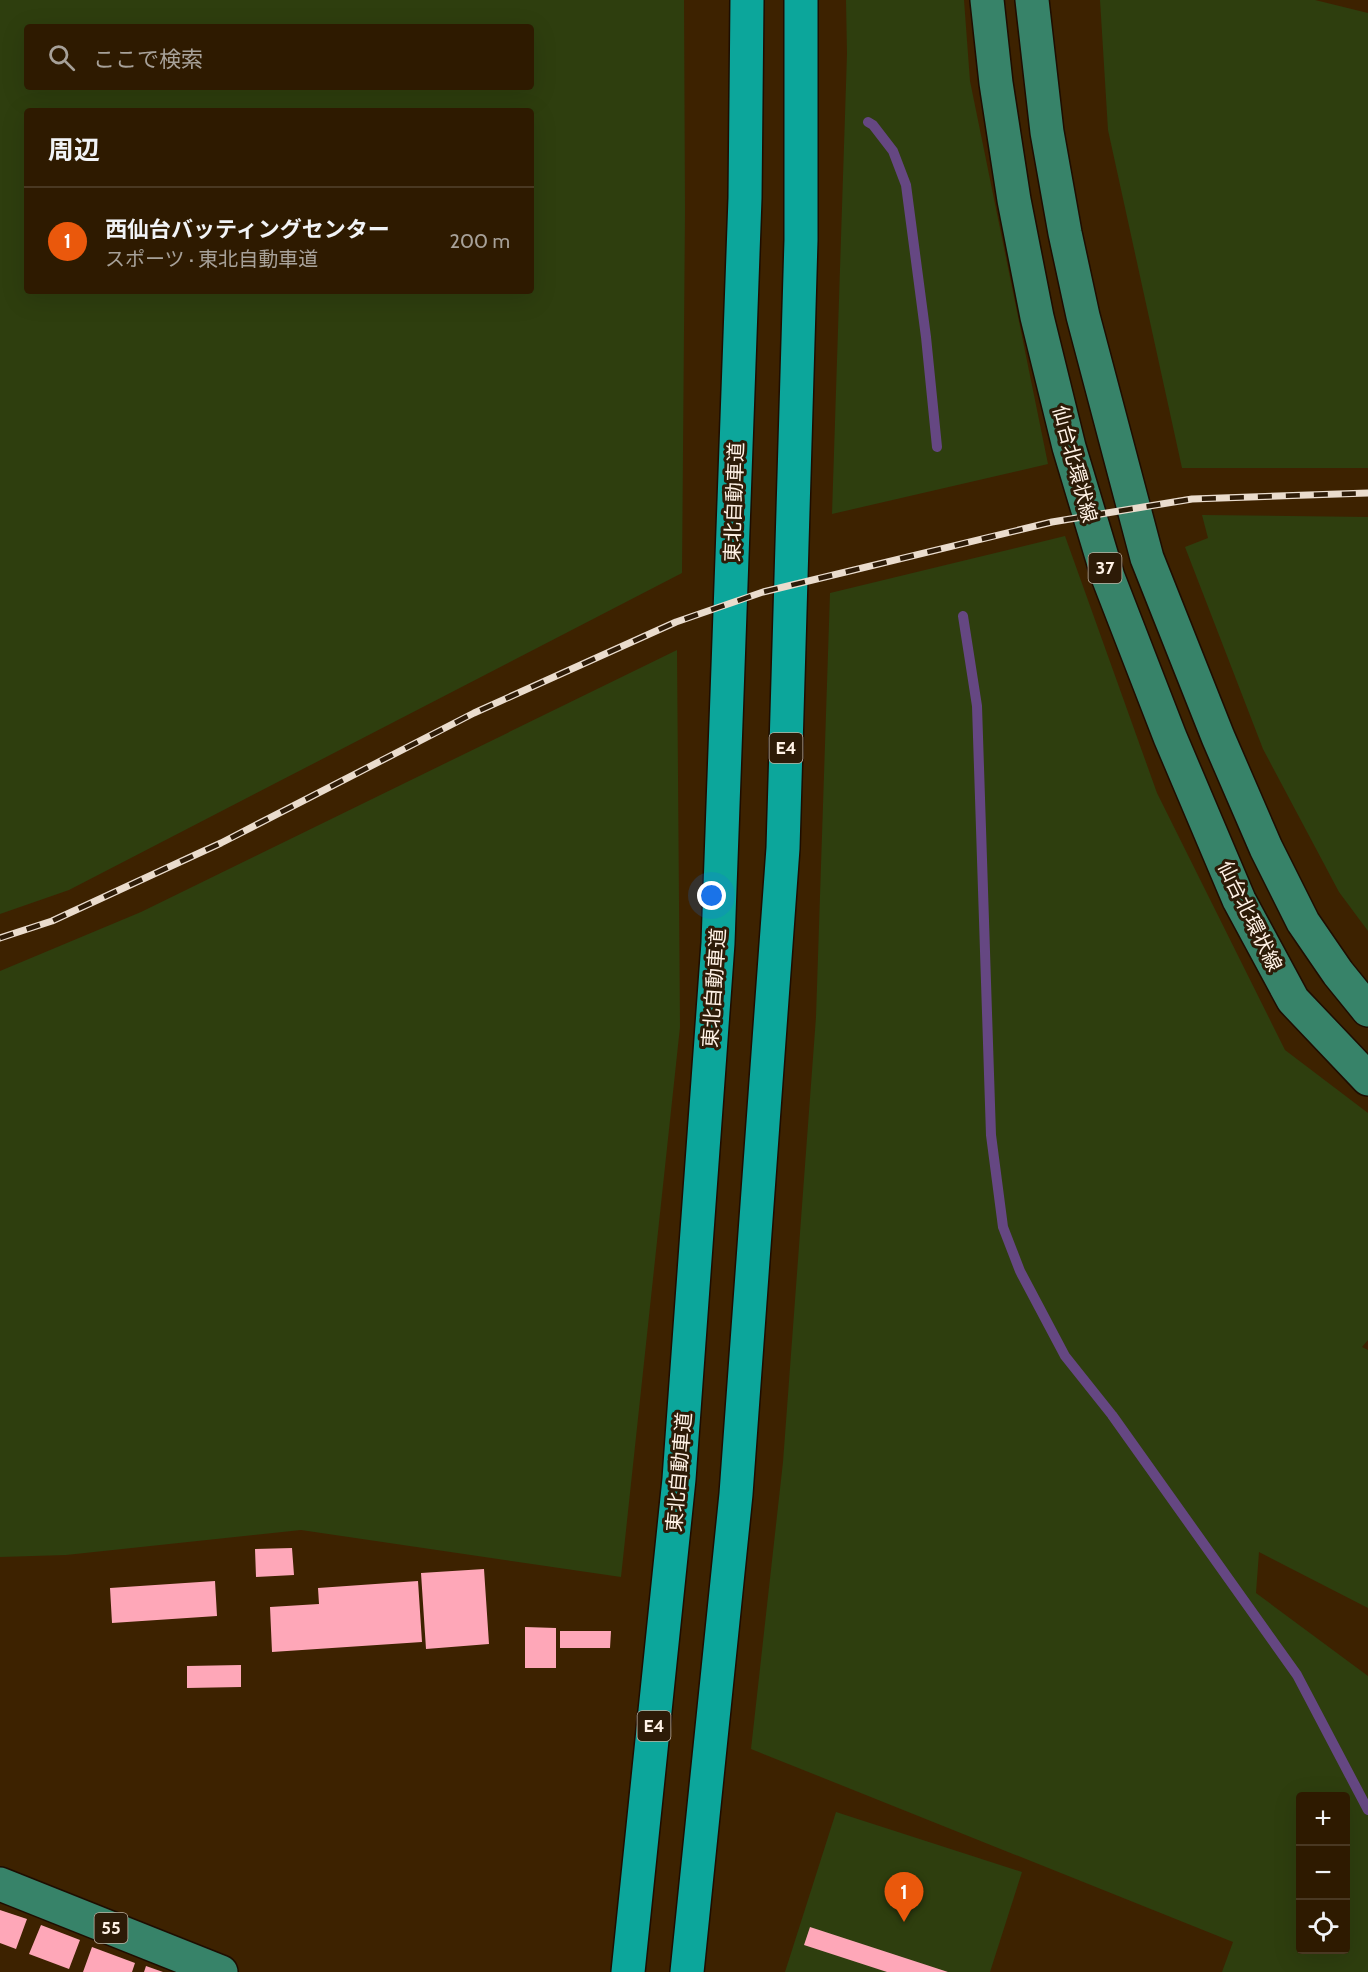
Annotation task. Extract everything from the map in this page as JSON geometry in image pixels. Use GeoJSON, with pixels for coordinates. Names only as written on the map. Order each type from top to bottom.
{"type":"FeatureCollection","features":[{"type":"Feature","properties":{"kind":"highway","name":"東北自動車道"},"geometry":{"type":"LineString","coordinates":[[628,1972],[679,1479],[718,943],[745,198],[747,0]]}},
{"type":"Feature","properties":{"kind":"highway","name":"E4"},"geometry":{"type":"LineString","coordinates":[[687,1972],[736,1494],[783,848],[801,240],[801,0]]}},
{"type":"Feature","properties":{"kind":"main road","name":"仙台北環状線"},"geometry":{"type":"LineString","coordinates":[[987,0],[996,83],[1014,200],[1037,317],[1069,447],[1108,577],[1170,737],[1239,900],[1293,1000],[1368,1079]]}},
{"type":"Feature","properties":{"kind":"main road","name":"37"},"geometry":{"type":"LineString","coordinates":[[1032,0],[1047,132],[1065,233],[1083,316],[1147,558],[1218,737],[1266,848],[1303,922],[1338,973],[1368,1010]]}},
{"type":"Feature","properties":{"kind":"main road","name":"55"},"geometry":{"type":"LineString","coordinates":[[0,1884],[221,1972]]}},
{"type":"Feature","properties":{"kind":"green space"},"geometry":{"type":"Polygon","coordinates":[[[0,0],[684,0],[682,573],[69,890],[0,914],[0,0]]]}},
{"type":"Feature","properties":{"kind":"green space"},"geometry":{"type":"Polygon","coordinates":[[[846,0],[964,0],[970,81],[1048,464],[832,514],[847,54],[846,0]]]}},
{"type":"Feature","properties":{"kind":"green space"},"geometry":{"type":"Polygon","coordinates":[[[1100,0],[1315,0],[1368,13],[1368,468],[1182,468],[1108,130],[1100,0]]]}},
{"type":"Feature","properties":{"kind":"green space"},"geometry":{"type":"Polygon","coordinates":[[[1202,515],[1368,517],[1368,931],[1339,892],[1263,749],[1185,547],[1208,538],[1202,515]]]}},
{"type":"Feature","properties":{"kind":"green space"},"geometry":{"type":"Polygon","coordinates":[[[1065,536],[1157,793],[1285,1050],[1368,1113],[1368,1340],[1362,1347],[1368,1350],[1368,1608],[1259,1552],[1256,1593],[1368,1676],[1368,1972],[1222,1972],[1233,1942],[751,1749],[783,1462],[816,1017],[830,593],[1065,536]]]}},
{"type":"Feature","properties":{"kind":"green space"},"geometry":{"type":"Polygon","coordinates":[[[677,650],[680,1027],[621,1577],[301,1530],[66,1555],[0,1557],[0,971],[141,912],[677,650]]]}},
{"type":"Feature","properties":{"kind":"green space"},"geometry":{"type":"Polygon","coordinates":[[[836,1812],[1022,1872],[990,1972],[785,1972],[836,1812]]]}},
{"type":"Feature","properties":{"kind":"building"},"geometry":{"type":"Polygon","coordinates":[[[292,1548],[294,1575],[256,1577],[255,1549],[292,1548]]]}},
{"type":"Feature","properties":{"kind":"building"},"geometry":{"type":"Polygon","coordinates":[[[484,1569],[489,1644],[426,1649],[421,1573],[484,1569]]]}},
{"type":"Feature","properties":{"kind":"building"},"geometry":{"type":"Polygon","coordinates":[[[215,1581],[217,1616],[112,1623],[110,1588],[215,1581]]]}},
{"type":"Feature","properties":{"kind":"building"},"geometry":{"type":"Polygon","coordinates":[[[418,1581],[422,1642],[272,1652],[270,1607],[319,1604],[318,1588],[418,1581]]]}},
{"type":"Feature","properties":{"kind":"building"},"geometry":{"type":"Polygon","coordinates":[[[525,1627],[556,1628],[556,1668],[525,1668],[525,1627]]]}},
{"type":"Feature","properties":{"kind":"building"},"geometry":{"type":"Polygon","coordinates":[[[560,1631],[611,1631],[610,1648],[560,1648],[560,1631]]]}},
{"type":"Feature","properties":{"kind":"building"},"geometry":{"type":"Polygon","coordinates":[[[241,1665],[241,1687],[187,1688],[187,1666],[241,1665]]]}},
{"type":"Feature","properties":{"kind":"building"},"geometry":{"type":"Polygon","coordinates":[[[0,1910],[27,1919],[16,1949],[0,1943],[0,1910]]]}},
{"type":"Feature","properties":{"kind":"building"},"geometry":{"type":"Polygon","coordinates":[[[41,1925],[80,1940],[69,1969],[29,1954],[41,1925]]]}},
{"type":"Feature","properties":{"kind":"building"},"geometry":{"type":"Polygon","coordinates":[[[810,1927],[948,1972],[887,1972],[804,1945],[810,1927]]]}},
{"type":"Feature","properties":{"kind":"building"},"geometry":{"type":"Polygon","coordinates":[[[92,1947],[135,1963],[132,1972],[83,1972],[92,1947]]]}},
{"type":"Feature","properties":{"kind":"building"},"geometry":{"type":"Polygon","coordinates":[[[146,1966],[163,1972],[144,1972],[146,1966]]]}},
{"type":"Feature","properties":{"kind":"waterway"},"geometry":{"type":"LineString","coordinates":[[868,122],[873,125],[893,151],[906,185],[926,337],[937,447]]}},
{"type":"Feature","properties":{"kind":"waterway"},"geometry":{"type":"LineString","coordinates":[[963,616],[977,706],[991,1135],[1003,1227],[1020,1271],[1065,1356],[1112,1415],[1297,1675],[1368,1810]]}},
{"type":"Feature","properties":{"kind":"railway"},"geometry":{"type":"LineString","coordinates":[[0,938],[52,921],[221,843],[474,713],[676,622],[763,592],[1052,522],[1192,499],[1368,493]]}},
{"type":"Feature","properties":{"kind":"place","name":"西仙台バッティングセンター"},"geometry":{"type":"Point","coordinates":[904,1922]}}]}
